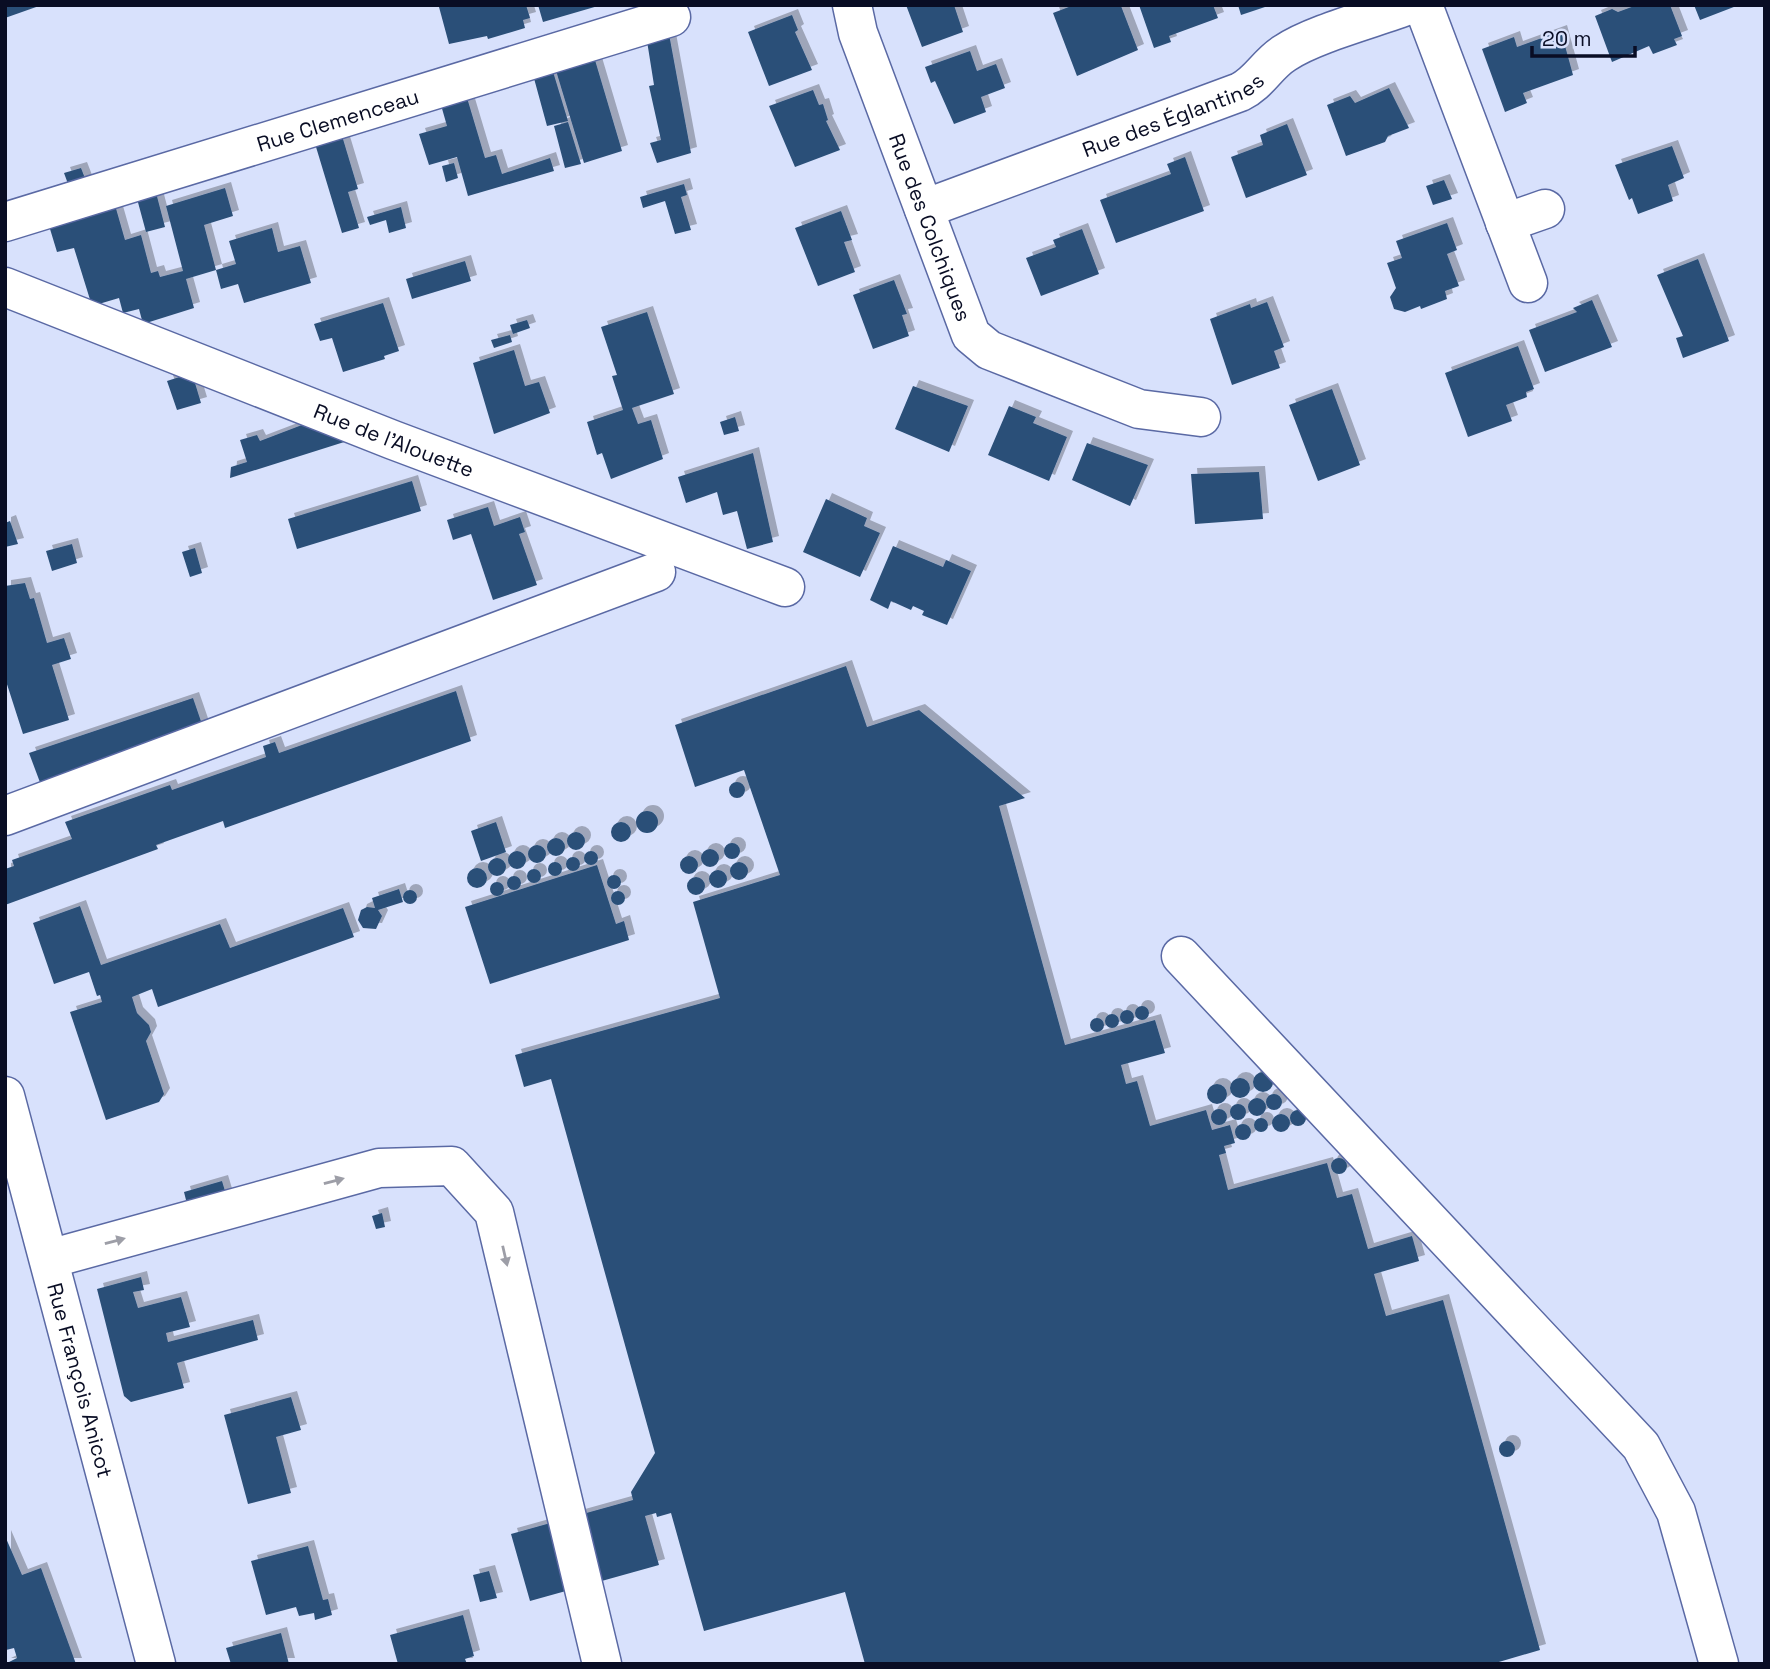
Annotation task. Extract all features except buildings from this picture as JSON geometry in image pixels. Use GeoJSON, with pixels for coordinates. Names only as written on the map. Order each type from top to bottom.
{"type":"FeatureCollection","features":[{"type":"Feature","properties":{"kind":"street","name":"Rue des Colchiques"},"geometry":{"type":"LineString","coordinates":[[852,5],[858,33],[964,321],[980,345],[1139,410],[1201,417]]}},
{"type":"Feature","properties":{"kind":"street","name":"Rue des Églantines"},"geometry":{"type":"LineString","coordinates":[[924,209],[1240,92],[1258,81],[1274,62],[1294,48],[1409,5]]}},
{"type":"Feature","properties":{"kind":"street"},"geometry":{"type":"LineString","coordinates":[[1423,5],[1528,283]]}},
{"type":"Feature","properties":{"kind":"street","name":"Rue Clemenceau"},"geometry":{"type":"LineString","coordinates":[[5,222],[671,17]]}},
{"type":"Feature","properties":{"kind":"street"},"geometry":{"type":"LineString","coordinates":[[1505,223],[1545,209]]}},
{"type":"Feature","properties":{"kind":"street","name":"Rue de l'Alouette"},"geometry":{"type":"LineString","coordinates":[[5,287],[393,440],[785,587]]}},
{"type":"Feature","properties":{"kind":"street"},"geometry":{"type":"LineString","coordinates":[[5,816],[656,572]]}},
{"type":"Feature","properties":{"kind":"street"},"geometry":{"type":"LineString","coordinates":[[1181,956],[1642,1446],[1676,1512],[1719,1664]]}},
{"type":"Feature","properties":{"kind":"street","name":"Rue François Anicot"},"geometry":{"type":"LineString","coordinates":[[5,1096],[14,1167],[49,1259],[156,1664]]}},
{"type":"Feature","properties":{"kind":"street"},"geometry":{"type":"LineString","coordinates":[[49,1259],[379,1168],[452,1166],[494,1212],[602,1664]]}}]}
